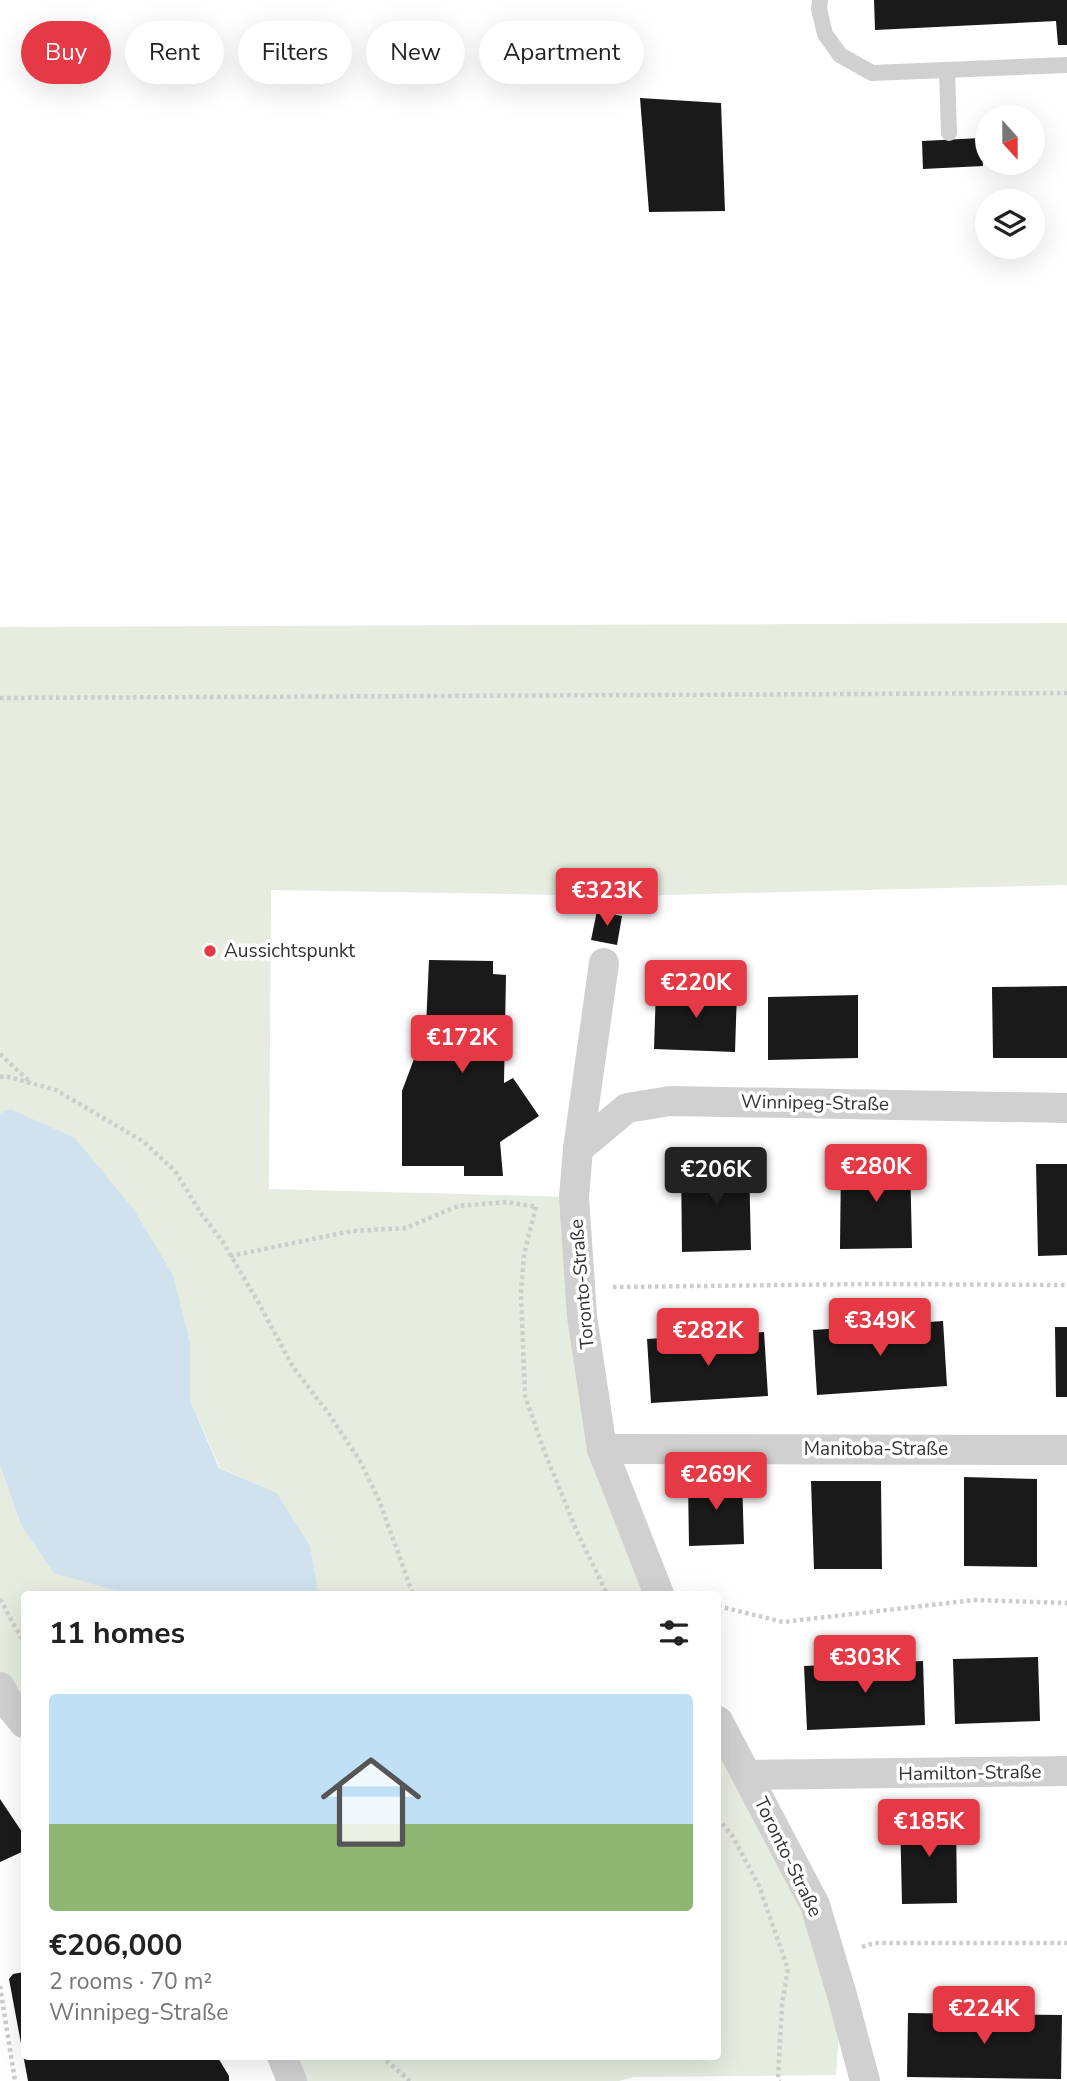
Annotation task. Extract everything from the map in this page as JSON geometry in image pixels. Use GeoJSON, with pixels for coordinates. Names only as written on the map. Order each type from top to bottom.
{"type":"FeatureCollection","features":[{"type":"Feature","properties":{"kind":"street","name":"Toronto-Straße"},"geometry":{"type":"LineString","coordinates":[[604,963],[578,1149],[574,1197],[582,1316],[602,1449],[658,1591]]}},
{"type":"Feature","properties":{"kind":"street","name":"Winnipeg-Straße"},"geometry":{"type":"LineString","coordinates":[[578,1149],[626,1108],[670,1101],[1067,1108]]}},
{"type":"Feature","properties":{"kind":"street","name":"Manitoba-Straße"},"geometry":{"type":"LineString","coordinates":[[602,1449],[1067,1450]]}},
{"type":"Feature","properties":{"kind":"street","name":"Toronto-Straße"},"geometry":{"type":"LineString","coordinates":[[721,1727],[815,1905],[865,2081]]}},
{"type":"Feature","properties":{"kind":"street","name":"Hamilton-Straße"},"geometry":{"type":"LineString","coordinates":[[747,1775],[1067,1771]]}},
{"type":"Feature","properties":{"kind":"street"},"geometry":{"type":"LineString","coordinates":[[284,2060],[292,2081]]}},
{"type":"Feature","properties":{"kind":"lane"},"geometry":{"type":"LineString","coordinates":[[820,0],[819,9],[825,34],[840,55],[872,73],[1067,65]]}},
{"type":"Feature","properties":{"kind":"lane"},"geometry":{"type":"LineString","coordinates":[[947,70],[949,133]]}},
{"type":"Feature","properties":{"kind":"path"},"geometry":{"type":"LineString","coordinates":[[0,698],[1067,693]]}},
{"type":"Feature","properties":{"kind":"path"},"geometry":{"type":"LineString","coordinates":[[0,1054],[32,1084]]}},
{"type":"Feature","properties":{"kind":"path"},"geometry":{"type":"LineString","coordinates":[[0,1077],[5,1076],[56,1090],[144,1142],[174,1171],[223,1242],[293,1367],[360,1461],[379,1500],[411,1591]]}},
{"type":"Feature","properties":{"kind":"path"},"geometry":{"type":"LineString","coordinates":[[230,1256],[352,1231],[407,1228],[458,1206],[507,1202],[536,1207],[524,1254],[521,1293],[525,1396],[578,1534],[606,1591]]}},
{"type":"Feature","properties":{"kind":"path"},"geometry":{"type":"LineString","coordinates":[[580,1287],[1067,1285]]}},
{"type":"Feature","properties":{"kind":"path"},"geometry":{"type":"LineString","coordinates":[[0,1600],[21,1638]]}},
{"type":"Feature","properties":{"kind":"path"},"geometry":{"type":"LineString","coordinates":[[721,1607],[783,1622],[974,1600],[1067,1603]]}},
{"type":"Feature","properties":{"kind":"path"},"geometry":{"type":"LineString","coordinates":[[721,1822],[733,1837],[759,1886],[788,1969],[782,2004],[780,2081]]}},
{"type":"Feature","properties":{"kind":"path"},"geometry":{"type":"LineString","coordinates":[[831,1959],[874,1943],[1067,1942]]}},
{"type":"Feature","properties":{"kind":"path"},"geometry":{"type":"LineString","coordinates":[[0,1986],[15,2081]]}},
{"type":"Feature","properties":{"kind":"path"},"geometry":{"type":"LineString","coordinates":[[386,2060],[410,2081]]}},
{"type":"Feature","properties":{"kind":"shaded area"},"geometry":{"type":"Polygon","coordinates":[[[1067,623],[1067,885],[626,896],[271,890],[269,1189],[574,1197],[582,1316],[658,1591],[318,1591],[310,1547],[277,1493],[220,1468],[190,1400],[190,1343],[10,1109],[0,1113],[0,627],[1067,623]]]}},
{"type":"Feature","properties":{"kind":"shaded area"},"geometry":{"type":"Polygon","coordinates":[[[0,1465],[21,1525],[123,1591],[21,1591],[21,1718],[0,1687],[0,1465]]]}},
{"type":"Feature","properties":{"kind":"shaded area"},"geometry":{"type":"Polygon","coordinates":[[[721,1728],[842,1995],[836,2075],[634,2077],[619,2081],[292,2081],[284,2060],[721,2060],[721,1728]]]}},
{"type":"Feature","properties":{"kind":"water"},"geometry":{"type":"Polygon","coordinates":[[[10,1109],[75,1138],[134,1210],[173,1275],[190,1343],[190,1400],[219,1468],[277,1493],[310,1546],[318,1591],[117,1591],[54,1573],[21,1525],[0,1465],[0,1113],[10,1109]]]}},
{"type":"Feature","properties":{"kind":"building"},"geometry":{"type":"Polygon","coordinates":[[[874,0],[1067,0],[1067,45],[1058,45],[1056,21],[875,30],[874,0]]]}},
{"type":"Feature","properties":{"kind":"building"},"geometry":{"type":"Polygon","coordinates":[[[640,98],[721,103],[725,211],[649,212],[640,98]]]}},
{"type":"Feature","properties":{"kind":"building"},"geometry":{"type":"Polygon","coordinates":[[[975,138],[975,166],[923,169],[922,141],[975,138]]]}},
{"type":"Feature","properties":{"kind":"building"},"geometry":{"type":"Polygon","coordinates":[[[597,911],[622,916],[617,945],[591,940],[597,911]]]}},
{"type":"Feature","properties":{"kind":"building"},"geometry":{"type":"Polygon","coordinates":[[[429,960],[493,961],[493,974],[506,975],[504,1083],[513,1078],[539,1116],[500,1142],[503,1176],[464,1176],[464,1166],[402,1166],[402,1091],[426,1027],[429,960]]]}},
{"type":"Feature","properties":{"kind":"building"},"geometry":{"type":"Polygon","coordinates":[[[1067,986],[1067,1058],[993,1058],[992,987],[1067,986]]]}},
{"type":"Feature","properties":{"kind":"building"},"geometry":{"type":"Polygon","coordinates":[[[656,988],[737,991],[735,1052],[654,1049],[656,988]]]}},
{"type":"Feature","properties":{"kind":"building"},"geometry":{"type":"Polygon","coordinates":[[[858,995],[858,1058],[768,1060],[768,997],[858,995]]]}},
{"type":"Feature","properties":{"kind":"building"},"geometry":{"type":"Polygon","coordinates":[[[910,1158],[912,1248],[840,1249],[841,1159],[910,1158]]]}},
{"type":"Feature","properties":{"kind":"building"},"geometry":{"type":"Polygon","coordinates":[[[681,1162],[749,1162],[751,1250],[682,1252],[681,1162]]]}},
{"type":"Feature","properties":{"kind":"building"},"geometry":{"type":"Polygon","coordinates":[[[1036,1164],[1067,1164],[1067,1255],[1038,1256],[1036,1164]]]}},
{"type":"Feature","properties":{"kind":"building"},"geometry":{"type":"Polygon","coordinates":[[[943,1321],[947,1386],[817,1395],[813,1330],[943,1321]]]}},
{"type":"Feature","properties":{"kind":"building"},"geometry":{"type":"Polygon","coordinates":[[[1055,1327],[1067,1327],[1067,1397],[1056,1397],[1055,1327]]]}},
{"type":"Feature","properties":{"kind":"building"},"geometry":{"type":"Polygon","coordinates":[[[764,1332],[768,1396],[651,1403],[647,1339],[764,1332]]]}},
{"type":"Feature","properties":{"kind":"building"},"geometry":{"type":"Polygon","coordinates":[[[964,1477],[1037,1479],[1037,1567],[964,1566],[964,1477]]]}},
{"type":"Feature","properties":{"kind":"building"},"geometry":{"type":"Polygon","coordinates":[[[742,1478],[744,1544],[689,1546],[688,1479],[742,1478]]]}},
{"type":"Feature","properties":{"kind":"building"},"geometry":{"type":"Polygon","coordinates":[[[811,1481],[881,1481],[882,1569],[814,1569],[811,1481]]]}},
{"type":"Feature","properties":{"kind":"building"},"geometry":{"type":"Polygon","coordinates":[[[1038,1657],[1040,1721],[955,1724],[953,1659],[1038,1657]]]}},
{"type":"Feature","properties":{"kind":"building"},"geometry":{"type":"Polygon","coordinates":[[[923,1661],[925,1725],[807,1730],[804,1666],[923,1661]]]}},
{"type":"Feature","properties":{"kind":"building"},"geometry":{"type":"Polygon","coordinates":[[[0,1799],[21,1830],[21,1852],[0,1862],[0,1799]]]}},
{"type":"Feature","properties":{"kind":"building"},"geometry":{"type":"Polygon","coordinates":[[[900,1815],[956,1815],[957,1903],[902,1904],[900,1815]]]}},
{"type":"Feature","properties":{"kind":"building"},"geometry":{"type":"Polygon","coordinates":[[[21,1973],[21,2043],[9,1979],[13,1974],[21,1973]]]}},
{"type":"Feature","properties":{"kind":"building"},"geometry":{"type":"Polygon","coordinates":[[[908,2013],[1062,2015],[1061,2079],[907,2077],[908,2013]]]}},
{"type":"Feature","properties":{"kind":"building"},"geometry":{"type":"Polygon","coordinates":[[[24,2060],[219,2060],[229,2076],[229,2081],[28,2081],[24,2060]]]}},
{"type":"Feature","properties":{"kind":"place","name":"Aussichtspunkt"},"geometry":{"type":"Point","coordinates":[210,951]}}]}
